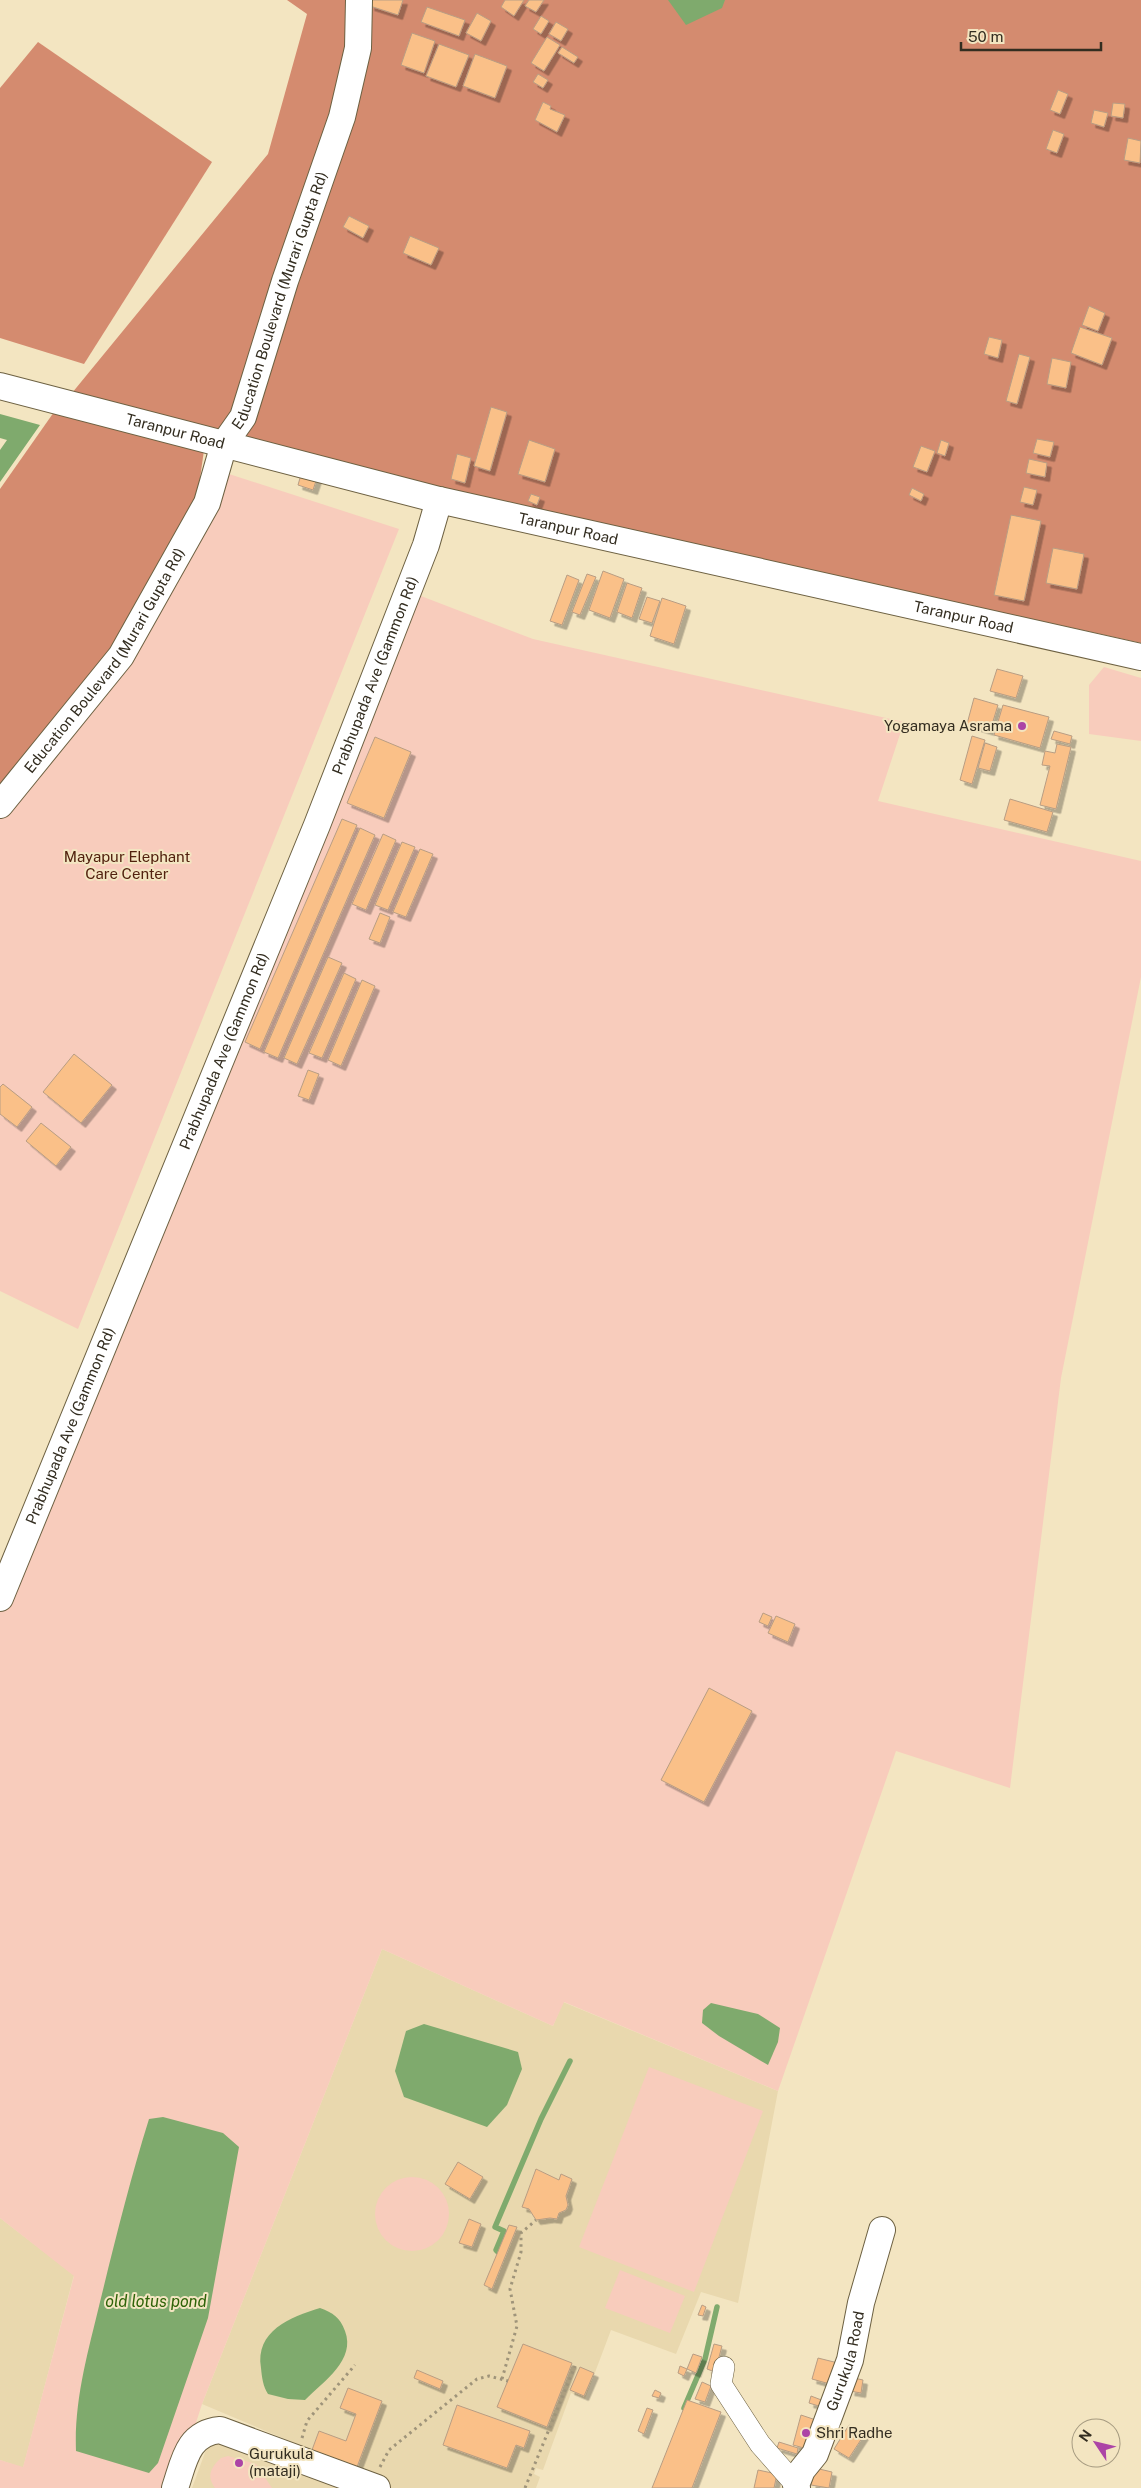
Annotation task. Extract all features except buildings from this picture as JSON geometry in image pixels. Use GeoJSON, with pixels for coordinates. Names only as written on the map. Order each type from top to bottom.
{"type":"FeatureCollection","features":[{"type":"Feature","properties":{"kind":"street","name":"Education Boulevard (Murari Gupta Rd)"},"geometry":{"type":"LineString","coordinates":[[0,805],[121,656],[207,503],[224,444],[243,417],[285,281],[342,117],[358,48],[359,0]]}},
{"type":"Feature","properties":{"kind":"street","name":"Taranpur Road"},"geometry":{"type":"LineString","coordinates":[[0,386],[439,500],[1141,657]]}},
{"type":"Feature","properties":{"kind":"street","name":"Prabhupada Ave (Gammon Rd)"},"geometry":{"type":"LineString","coordinates":[[0,1598],[317,824],[426,545],[439,500]]}},
{"type":"Feature","properties":{"kind":"street","name":"Gurukula Road"},"geometry":{"type":"LineString","coordinates":[[797,2487],[802,2470],[815,2454],[850,2360],[861,2304],[882,2230]]}},
{"type":"Feature","properties":{"kind":"street"},"geometry":{"type":"LineString","coordinates":[[724,2367],[721,2384],[760,2444],[797,2487]]}},
{"type":"Feature","properties":{"kind":"street"},"geometry":{"type":"LineString","coordinates":[[175,2488],[191,2446],[198,2437],[207,2431],[220,2430],[375,2487]]}},
{"type":"Feature","properties":{"kind":"path"},"geometry":{"type":"LineString","coordinates":[[502,2379],[517,2326],[510,2289],[521,2252],[521,2233],[536,2220]]}},
{"type":"Feature","properties":{"kind":"path"},"geometry":{"type":"LineString","coordinates":[[295,2458],[307,2421],[355,2365]]}},
{"type":"Feature","properties":{"kind":"path"},"geometry":{"type":"LineString","coordinates":[[525,2488],[576,2366]]}},
{"type":"Feature","properties":{"kind":"path"},"geometry":{"type":"LineString","coordinates":[[375,2487],[382,2461],[389,2450],[477,2379],[490,2376],[508,2381]]}},
{"type":"Feature","properties":{"kind":"shaded area"},"geometry":{"type":"Polygon","coordinates":[[[287,0],[1141,0],[1141,643],[432,487],[72,393],[268,154],[307,14],[287,0]]]}},
{"type":"Feature","properties":{"kind":"shaded area"},"geometry":{"type":"Polygon","coordinates":[[[38,42],[212,162],[84,364],[0,338],[0,88],[38,42]]]}},
{"type":"Feature","properties":{"kind":"shaded area"},"geometry":{"type":"Polygon","coordinates":[[[54,412],[204,450],[197,500],[107,656],[0,786],[0,489],[54,412]]]}},
{"type":"Feature","properties":{"kind":"shaded area"},"geometry":{"type":"Polygon","coordinates":[[[382,1949],[553,2026],[563,2002],[778,2091],[738,2303],[701,2292],[676,2354],[611,2330],[585,2399],[571,2393],[543,2470],[536,2468],[534,2474],[540,2477],[536,2488],[389,2488],[299,2445],[202,2404],[382,1949]]]}},
{"type":"Feature","properties":{"kind":"shaded area"},"geometry":{"type":"Polygon","coordinates":[[[0,2218],[74,2275],[23,2468],[0,2460],[0,2218]]]}},
{"type":"Feature","properties":{"kind":"shaded area","name":"Gurukula (mataji)"},"geometry":{"type":"Polygon","coordinates":[[[210,2439],[344,2488],[192,2488],[210,2439]]]}},
{"type":"Feature","properties":{"kind":"green space","name":"Mayapur Elephant Care Center"},"geometry":{"type":"Polygon","coordinates":[[[229,474],[399,529],[78,1329],[0,1291],[0,819],[138,652],[229,474]]]}},
{"type":"Feature","properties":{"kind":"green space"},"geometry":{"type":"Polygon","coordinates":[[[408,591],[533,639],[904,722],[878,801],[1141,861],[1141,977],[1061,1378],[1010,1788],[896,1751],[778,2091],[564,2002],[553,2026],[382,1949],[202,2404],[175,2488],[0,2488],[0,2460],[23,2467],[74,2276],[0,2218],[0,1601],[408,591]]]}},
{"type":"Feature","properties":{"kind":"green space"},"geometry":{"type":"Polygon","coordinates":[[[1104,667],[1141,678],[1141,741],[1089,734],[1089,685],[1104,667]]]}},
{"type":"Feature","properties":{"kind":"green space"},"geometry":{"type":"Polygon","coordinates":[[[649,2067],[763,2111],[694,2292],[579,2247],[649,2067]]]}},
{"type":"Feature","properties":{"kind":"green space"},"geometry":{"type":"Polygon","coordinates":[[[405,2177],[419,2177],[433,2183],[443,2193],[449,2207],[449,2221],[443,2235],[433,2245],[419,2251],[405,2251],[391,2245],[381,2235],[375,2221],[375,2207],[381,2193],[391,2183],[405,2177]]]}},
{"type":"Feature","properties":{"kind":"green space"},"geometry":{"type":"Polygon","coordinates":[[[620,2270],[685,2296],[670,2333],[605,2308],[620,2270]]]}},
{"type":"Feature","properties":{"kind":"green space"},"geometry":{"type":"Polygon","coordinates":[[[228,2456],[256,2464],[272,2488],[215,2488],[210,2476],[212,2468],[221,2458],[228,2456]]]}},
{"type":"Feature","properties":{"kind":"water"},"geometry":{"type":"Polygon","coordinates":[[[668,0],[725,0],[722,8],[686,25],[668,0]]]}},
{"type":"Feature","properties":{"kind":"water"},"geometry":{"type":"Polygon","coordinates":[[[0,414],[40,425],[0,482],[0,450],[7,440],[0,438],[0,414]]]}},
{"type":"Feature","properties":{"kind":"water"},"geometry":{"type":"Polygon","coordinates":[[[711,2003],[758,2014],[780,2028],[778,2042],[768,2065],[719,2036],[702,2023],[703,2010],[711,2003]]]}},
{"type":"Feature","properties":{"kind":"water"},"geometry":{"type":"Polygon","coordinates":[[[424,2024],[518,2052],[522,2069],[507,2105],[487,2127],[404,2097],[395,2071],[406,2031],[424,2024]]]}},
{"type":"Feature","properties":{"kind":"water","name":"old lotus pond"},"geometry":{"type":"Polygon","coordinates":[[[163,2117],[223,2133],[239,2147],[208,2318],[158,2463],[149,2473],[76,2451],[76,2432],[77,2413],[87,2358],[129,2188],[149,2119],[163,2117]]]}},
{"type":"Feature","properties":{"kind":"water"},"geometry":{"type":"Polygon","coordinates":[[[320,2308],[336,2316],[343,2326],[347,2342],[342,2361],[329,2377],[305,2400],[288,2399],[268,2394],[263,2382],[261,2368],[263,2344],[277,2327],[297,2316],[320,2308]]]}},
{"type":"Feature","properties":{"kind":"waterway"},"geometry":{"type":"LineString","coordinates":[[498,2252],[496,2250],[504,2231],[495,2227],[541,2119],[570,2061]]}},
{"type":"Feature","properties":{"kind":"waterway"},"geometry":{"type":"LineString","coordinates":[[684,2408],[705,2359],[717,2307]]}},
{"type":"Feature","properties":{"kind":"place","name":"Yogamaya Asrama"},"geometry":{"type":"Point","coordinates":[1022,726]}},
{"type":"Feature","properties":{"kind":"place","name":"Shri Radhe"},"geometry":{"type":"Point","coordinates":[806,2433]}},
{"type":"Feature","properties":{"kind":"place","name":"Gurukula (mataji)"},"geometry":{"type":"Point","coordinates":[239,2463]}}]}
